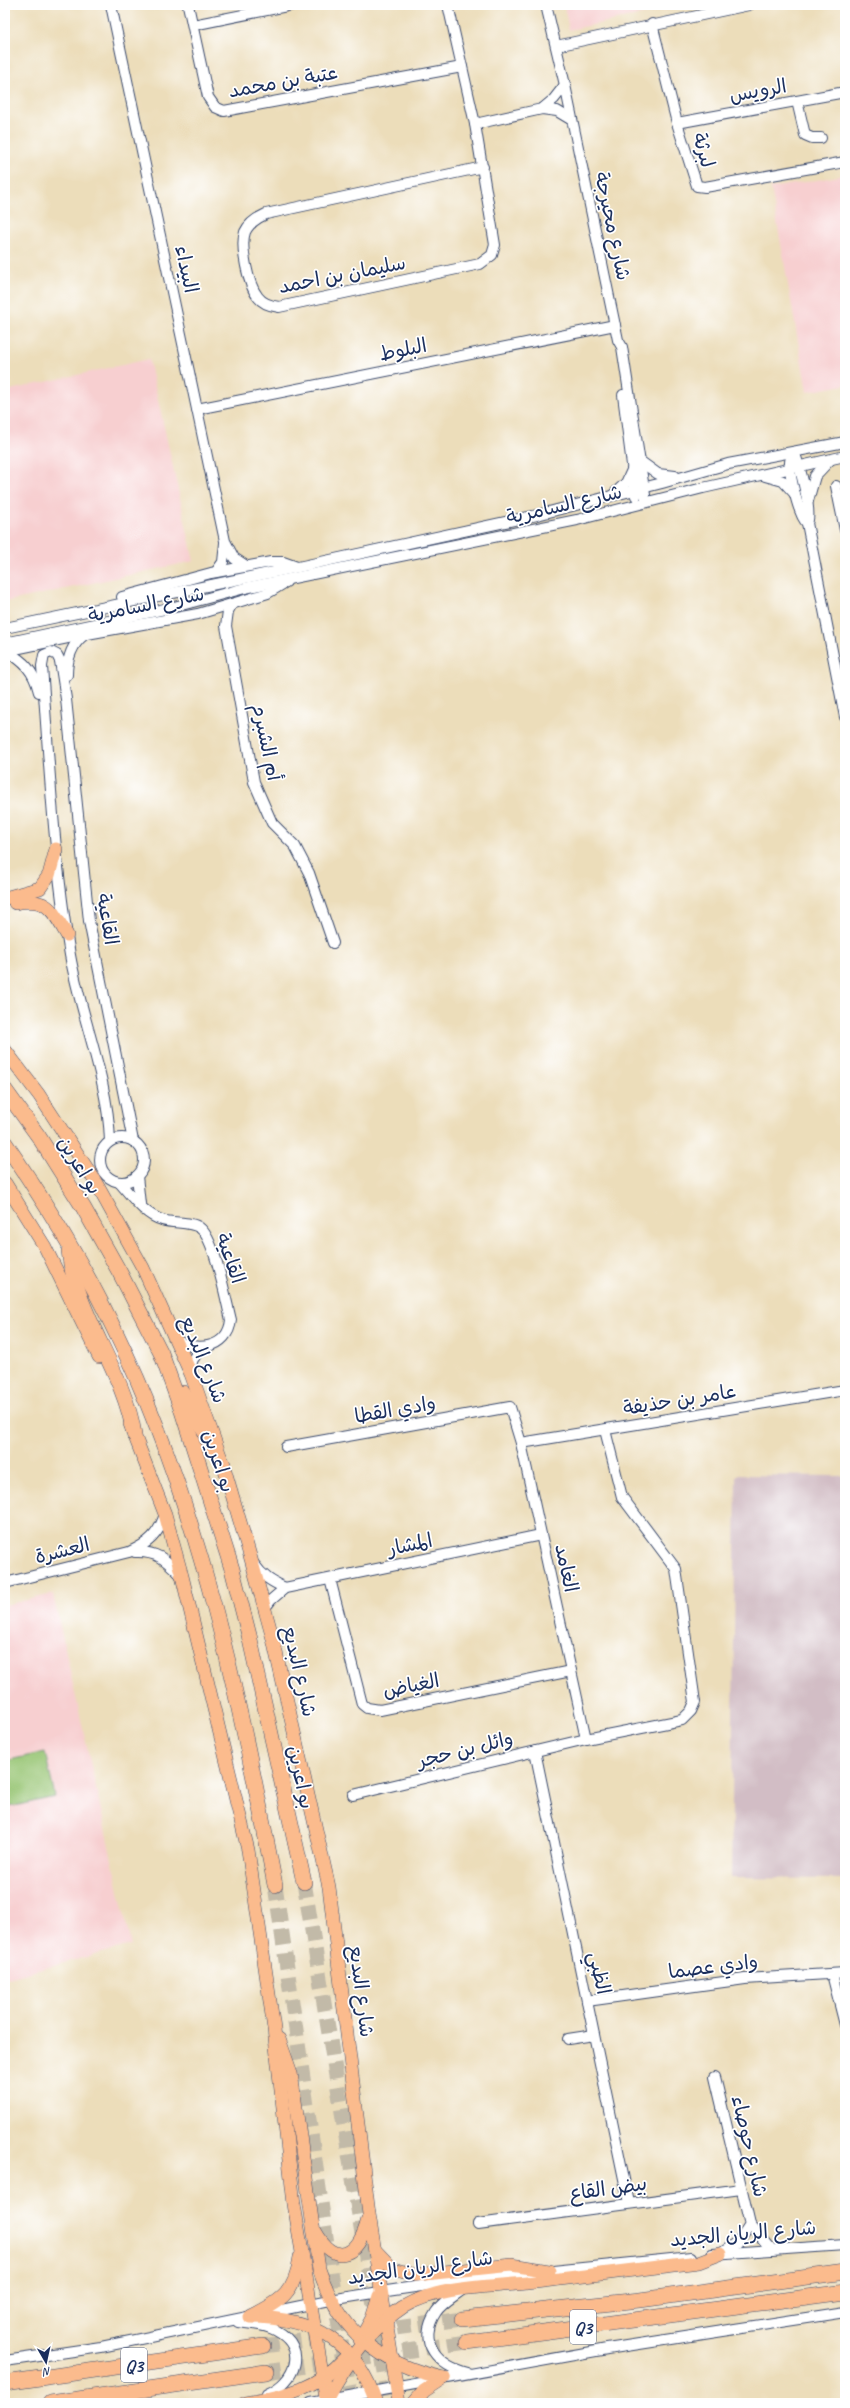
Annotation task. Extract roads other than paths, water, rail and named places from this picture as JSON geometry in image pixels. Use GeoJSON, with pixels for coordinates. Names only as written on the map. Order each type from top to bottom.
{"type":"FeatureCollection","features":[{"type":"Feature","properties":{"kind":"highway","name":"بو اعرين"},"geometry":{"type":"LineString","coordinates":[[5,1090],[39,1137],[83,1207],[124,1280],[161,1353],[216,1515],[234,1576],[249,1635],[304,1882]]}},
{"type":"Feature","properties":{"kind":"highway"},"geometry":{"type":"LineString","coordinates":[[5,1143],[68,1242],[117,1335],[170,1464],[194,1538],[223,1644],[275,1885]]}},
{"type":"Feature","properties":{"kind":"highway"},"geometry":{"type":"LineString","coordinates":[[68,1242],[70,1265],[76,1284],[127,1404],[134,1434]]}},
{"type":"Feature","properties":{"kind":"highway"},"geometry":{"type":"LineString","coordinates":[[161,1353],[223,1464]]}},
{"type":"Feature","properties":{"kind":"highway","name":"Q3"},"geometry":{"type":"LineString","coordinates":[[462,2319],[653,2298],[845,2272]]}},
{"type":"Feature","properties":{"kind":"highway","name":"Q3"},"geometry":{"type":"LineString","coordinates":[[467,2342],[845,2292]]}},
{"type":"Feature","properties":{"kind":"highway","name":"Q3"},"geometry":{"type":"LineString","coordinates":[[5,2384],[263,2346]]}},
{"type":"Feature","properties":{"kind":"highway","name":"Q3"},"geometry":{"type":"LineString","coordinates":[[50,2403],[266,2372]]}},
{"type":"Feature","properties":{"kind":"main road"},"geometry":{"type":"LineString","coordinates":[[5,898],[40,888],[49,875],[56,849]]}},
{"type":"Feature","properties":{"kind":"main road"},"geometry":{"type":"LineString","coordinates":[[5,905],[31,901],[45,905],[54,911],[67,935]]}},
{"type":"Feature","properties":{"kind":"main road","name":"شارع البديع"},"geometry":{"type":"LineString","coordinates":[[5,1050],[39,1095],[92,1176],[143,1268],[190,1374],[223,1464],[251,1559],[329,1887],[369,2214],[380,2292],[399,2403]]}},
{"type":"Feature","properties":{"kind":"main road"},"geometry":{"type":"LineString","coordinates":[[5,1183],[45,1247],[101,1361],[134,1434],[165,1514],[182,1576],[248,1850],[274,2029],[294,2204],[327,2402]]}},
{"type":"Feature","properties":{"kind":"main road"},"geometry":{"type":"LineString","coordinates":[[274,2029],[285,2052],[291,2073],[319,2269],[330,2300],[341,2318],[363,2341],[391,2359],[430,2375],[444,2378]]}},
{"type":"Feature","properties":{"kind":"main road"},"geometry":{"type":"LineString","coordinates":[[313,2228],[321,2242],[331,2251],[340,2254],[347,2253],[358,2246],[369,2214]]}},
{"type":"Feature","properties":{"kind":"main road"},"geometry":{"type":"LineString","coordinates":[[250,2317],[282,2299],[293,2285],[302,2245]]}},
{"type":"Feature","properties":{"kind":"main road"},"geometry":{"type":"LineString","coordinates":[[375,2249],[393,2269],[415,2275],[512,2265],[549,2271]]}},
{"type":"Feature","properties":{"kind":"main road"},"geometry":{"type":"LineString","coordinates":[[327,2402],[352,2355],[363,2341],[385,2321],[414,2302],[462,2290],[699,2262],[720,2254]]}},
{"type":"Feature","properties":{"kind":"main road"},"geometry":{"type":"LineString","coordinates":[[363,2341],[380,2292]]}},
{"type":"Feature","properties":{"kind":"main road"},"geometry":{"type":"LineString","coordinates":[[250,2317],[285,2320],[315,2328],[334,2339],[352,2355],[375,2397]]}},
{"type":"Feature","properties":{"kind":"main road"},"geometry":{"type":"LineString","coordinates":[[246,2403],[279,2398],[300,2391],[323,2378],[352,2355]]}},
{"type":"Feature","properties":{"kind":"main road"},"geometry":{"type":"LineString","coordinates":[[414,2403],[424,2391],[444,2378]]}},
{"type":"Feature","properties":{"kind":"street","name":"البيداء"},"geometry":{"type":"LineString","coordinates":[[111,5],[225,541],[232,555],[246,566]]}},
{"type":"Feature","properties":{"kind":"street","name":"عتبة بن محمد"},"geometry":{"type":"LineString","coordinates":[[188,5],[208,97],[215,107],[224,111],[462,67]]}},
{"type":"Feature","properties":{"kind":"street"},"geometry":{"type":"LineString","coordinates":[[193,25],[292,5]]}},
{"type":"Feature","properties":{"kind":"street","name":"سليمان بن احمد"},"geometry":{"type":"LineString","coordinates":[[448,5],[476,124],[483,167],[495,244],[492,255],[488,260],[480,264],[279,306],[265,303],[253,291],[244,257],[243,240],[246,231],[258,218],[266,214],[483,167]]}},
{"type":"Feature","properties":{"kind":"street","name":"شارع محيرجة"},"geometry":{"type":"LineString","coordinates":[[546,5],[565,85],[618,340],[622,347],[640,462],[640,489],[642,504]]}},
{"type":"Feature","properties":{"kind":"street"},"geometry":{"type":"LineString","coordinates":[[556,46],[652,24],[749,5]]}},
{"type":"Feature","properties":{"kind":"street","name":"لبرثة"},"geometry":{"type":"LineString","coordinates":[[652,24],[693,179],[700,187],[845,162]]}},
{"type":"Feature","properties":{"kind":"street"},"geometry":{"type":"LineString","coordinates":[[542,109],[554,99],[565,85]]}},
{"type":"Feature","properties":{"kind":"street","name":"الرويس"},"geometry":{"type":"LineString","coordinates":[[677,123],[845,92]]}},
{"type":"Feature","properties":{"kind":"street"},"geometry":{"type":"LineString","coordinates":[[797,101],[805,135],[812,138],[821,138]]}},
{"type":"Feature","properties":{"kind":"street"},"geometry":{"type":"LineString","coordinates":[[476,124],[542,109],[557,111],[572,120]]}},
{"type":"Feature","properties":{"kind":"street","name":"البلوط"},"geometry":{"type":"LineString","coordinates":[[197,409],[615,325]]}},
{"type":"Feature","properties":{"kind":"street","name":"شارع محيرجة"},"geometry":{"type":"LineString","coordinates":[[618,340],[616,348],[632,470],[640,489]]}},
{"type":"Feature","properties":{"kind":"street","name":"شارع السامرية"},"geometry":{"type":"LineString","coordinates":[[5,628],[407,543],[609,497],[700,470],[845,442]]}},
{"type":"Feature","properties":{"kind":"street"},"geometry":{"type":"LineString","coordinates":[[794,452],[790,460],[795,468],[807,505],[809,519],[807,523]]}},
{"type":"Feature","properties":{"kind":"street","name":"شارع السامرية"},"geometry":{"type":"LineString","coordinates":[[5,648],[174,607],[245,588],[410,556],[642,504],[759,475],[845,456]]}},
{"type":"Feature","properties":{"kind":"street"},"geometry":{"type":"LineString","coordinates":[[807,505],[815,476],[830,460]]}},
{"type":"Feature","properties":{"kind":"street"},"geometry":{"type":"LineString","coordinates":[[640,462],[663,476],[673,476],[700,470]]}},
{"type":"Feature","properties":{"kind":"street"},"geometry":{"type":"LineString","coordinates":[[795,468],[795,495],[807,523],[845,717]]}},
{"type":"Feature","properties":{"kind":"street"},"geometry":{"type":"LineString","coordinates":[[609,497],[626,483],[632,470]]}},
{"type":"Feature","properties":{"kind":"street"},"geometry":{"type":"LineString","coordinates":[[759,475],[779,479],[795,495]]}},
{"type":"Feature","properties":{"kind":"street"},"geometry":{"type":"LineString","coordinates":[[836,486],[845,530]]}},
{"type":"Feature","properties":{"kind":"street","name":"البيداء"},"geometry":{"type":"LineString","coordinates":[[216,572],[223,562],[225,541]]}},
{"type":"Feature","properties":{"kind":"street"},"geometry":{"type":"LineString","coordinates":[[407,543],[410,556]]}},
{"type":"Feature","properties":{"kind":"street","name":"شارع السامرية"},"geometry":{"type":"LineString","coordinates":[[88,610],[124,597],[216,572],[275,562],[298,567]]}},
{"type":"Feature","properties":{"kind":"street","name":"شارع السامرية"},"geometry":{"type":"LineString","coordinates":[[5,648],[208,612],[272,591],[289,580]]}},
{"type":"Feature","properties":{"kind":"street","name":"أم الشبرم"},"geometry":{"type":"LineString","coordinates":[[232,604],[228,611],[226,626],[254,782],[272,823],[295,846],[309,873],[333,943]]}},
{"type":"Feature","properties":{"kind":"street"},"geometry":{"type":"LineString","coordinates":[[208,612],[226,626]]}},
{"type":"Feature","properties":{"kind":"street","name":"القاعية"},"geometry":{"type":"LineString","coordinates":[[66,699],[68,661],[75,644],[87,634]]}},
{"type":"Feature","properties":{"kind":"street","name":"القاعية"},"geometry":{"type":"LineString","coordinates":[[5,648],[21,660],[31,671],[38,685],[45,717]]}},
{"type":"Feature","properties":{"kind":"street","name":"القاعية"},"geometry":{"type":"LineString","coordinates":[[110,1141],[106,1101],[78,994],[67,935],[56,849],[45,717],[42,662],[47,653],[54,653],[59,658],[66,699],[88,913],[133,1141]]}},
{"type":"Feature","properties":{"kind":"street"},"geometry":{"type":"LineString","coordinates":[[118,1138],[133,1141],[141,1148],[144,1158],[142,1168],[137,1176],[128,1181],[119,1182],[107,1176],[100,1165],[102,1152],[110,1141],[118,1138]]}},
{"type":"Feature","properties":{"kind":"street"},"geometry":{"type":"LineString","coordinates":[[137,1176],[140,1204]]}},
{"type":"Feature","properties":{"kind":"street","name":"القاعية"},"geometry":{"type":"LineString","coordinates":[[119,1182],[150,1216],[162,1220],[196,1226],[202,1229],[210,1242],[231,1320],[230,1330],[222,1340],[200,1348]]}},
{"type":"Feature","properties":{"kind":"street"},"geometry":{"type":"LineString","coordinates":[[175,1339],[183,1345],[200,1348],[192,1361],[190,1374]]}},
{"type":"Feature","properties":{"kind":"street","name":"عامر بن حذيفة"},"geometry":{"type":"LineString","coordinates":[[521,1443],[845,1390]]}},
{"type":"Feature","properties":{"kind":"street","name":"الغامد"},"geometry":{"type":"LineString","coordinates":[[510,1407],[521,1443],[586,1739]]}},
{"type":"Feature","properties":{"kind":"street","name":"وادي القطا"},"geometry":{"type":"LineString","coordinates":[[286,1448],[510,1407]]}},
{"type":"Feature","properties":{"kind":"street","name":"وائل بن حجر"},"geometry":{"type":"LineString","coordinates":[[353,1795],[586,1739],[682,1720],[691,1711],[695,1702],[676,1569],[622,1497],[605,1430]]}},
{"type":"Feature","properties":{"kind":"street","name":"العشرة"},"geometry":{"type":"LineString","coordinates":[[5,1583],[128,1552],[144,1546],[156,1534],[165,1514]]}},
{"type":"Feature","properties":{"kind":"street","name":"المشار"},"geometry":{"type":"LineString","coordinates":[[285,1588],[541,1535]]}},
{"type":"Feature","properties":{"kind":"street","name":"العشرة"},"geometry":{"type":"LineString","coordinates":[[128,1552],[147,1552],[164,1558],[182,1576]]}},
{"type":"Feature","properties":{"kind":"street"},"geometry":{"type":"LineString","coordinates":[[251,1559],[265,1577],[285,1588],[271,1600],[264,1609]]}},
{"type":"Feature","properties":{"kind":"street","name":"الغياض"},"geometry":{"type":"LineString","coordinates":[[330,1579],[362,1704],[367,1708],[380,1710],[571,1671]]}},
{"type":"Feature","properties":{"kind":"street","name":"الظبي"},"geometry":{"type":"LineString","coordinates":[[535,1751],[629,2204]]}},
{"type":"Feature","properties":{"kind":"street","name":"وادي عصما"},"geometry":{"type":"LineString","coordinates":[[587,2001],[745,1979],[845,1973]]}},
{"type":"Feature","properties":{"kind":"street"},"geometry":{"type":"LineString","coordinates":[[832,1974],[845,2025]]}},
{"type":"Feature","properties":{"kind":"street"},"geometry":{"type":"LineString","coordinates":[[568,2039],[594,2035]]}},
{"type":"Feature","properties":{"kind":"street","name":"شارع حوصاء"},"geometry":{"type":"LineString","coordinates":[[715,2077],[750,2224],[772,2250]]}},
{"type":"Feature","properties":{"kind":"street","name":"بيض القاع"},"geometry":{"type":"LineString","coordinates":[[478,2224],[742,2189]]}},
{"type":"Feature","properties":{"kind":"street","name":"شارع حوصاء"},"geometry":{"type":"LineString","coordinates":[[720,2254],[738,2242],[750,2224]]}},
{"type":"Feature","properties":{"kind":"street","name":"شارع الريان الجديد"},"geometry":{"type":"LineString","coordinates":[[5,2361],[101,2346],[330,2300],[463,2280],[720,2254],[845,2245]]}},
{"type":"Feature","properties":{"kind":"street"},"geometry":{"type":"LineString","coordinates":[[462,2290],[437,2311],[431,2322],[429,2341],[437,2357],[446,2365],[475,2374]]}},
{"type":"Feature","properties":{"kind":"street"},"geometry":{"type":"LineString","coordinates":[[311,2403],[375,2397],[396,2387],[444,2378],[475,2374],[607,2349],[845,2312]]}},
{"type":"Feature","properties":{"kind":"street"},"geometry":{"type":"LineString","coordinates":[[230,2321],[276,2330],[288,2340],[294,2354],[294,2369],[287,2383],[279,2390],[246,2403]]}},
{"type":"Feature","properties":{"kind":"tunnel"},"geometry":{"type":"LineString","coordinates":[[304,1882],[390,2403]]}},
{"type":"Feature","properties":{"kind":"tunnel"},"geometry":{"type":"LineString","coordinates":[[275,1885],[343,2354],[352,2403]]}},
{"type":"Feature","properties":{"kind":"tunnel"},"geometry":{"type":"LineString","coordinates":[[374,2331],[462,2319]]}},
{"type":"Feature","properties":{"kind":"tunnel"},"geometry":{"type":"LineString","coordinates":[[263,2346],[330,2337]]}},
{"type":"Feature","properties":{"kind":"tunnel"},"geometry":{"type":"LineString","coordinates":[[266,2372],[467,2342]]}}]}
